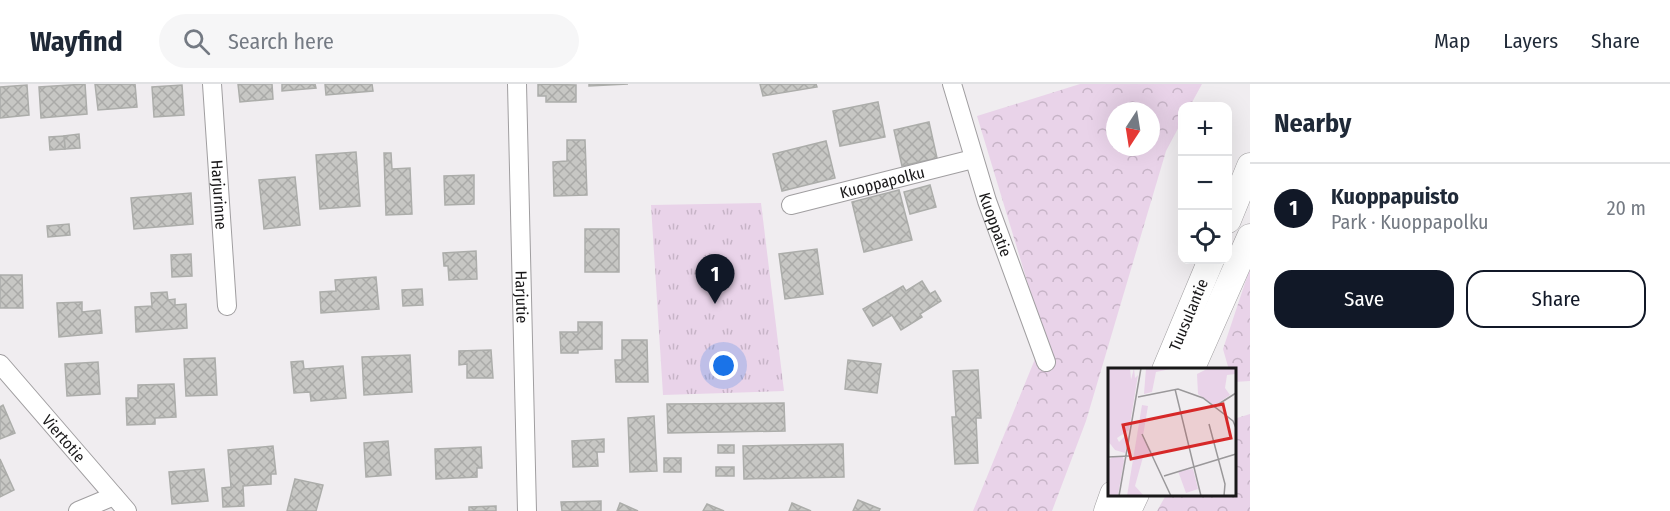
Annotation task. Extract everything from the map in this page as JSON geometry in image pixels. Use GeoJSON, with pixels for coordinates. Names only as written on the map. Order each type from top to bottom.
{"type":"FeatureCollection","features":[{"type":"Feature","properties":{"kind":"main road"},"geometry":{"type":"LineString","coordinates":[[1231,210],[1250,166]]}},
{"type":"Feature","properties":{"kind":"main road","name":"Tuusulantie"},"geometry":{"type":"LineString","coordinates":[[1192,368],[1250,237]]}},
{"type":"Feature","properties":{"kind":"main road","name":"Tuusulantie"},"geometry":{"type":"LineString","coordinates":[[1166,368],[1209,264]]}},
{"type":"Feature","properties":{"kind":"main road"},"geometry":{"type":"LineString","coordinates":[[1107,511],[1113,496]]}},
{"type":"Feature","properties":{"kind":"main road"},"geometry":{"type":"LineString","coordinates":[[1128,511],[1136,496]]}},
{"type":"Feature","properties":{"kind":"street","name":"Harjurinne"},"geometry":{"type":"LineString","coordinates":[[212,84],[227,306]]}},
{"type":"Feature","properties":{"kind":"street","name":"Harjutie"},"geometry":{"type":"LineString","coordinates":[[517,84],[527,511]]}},
{"type":"Feature","properties":{"kind":"street","name":"Kuoppatie"},"geometry":{"type":"LineString","coordinates":[[952,84],[973,159],[1046,362]]}},
{"type":"Feature","properties":{"kind":"street","name":"Kuoppapolku"},"geometry":{"type":"LineString","coordinates":[[791,205],[973,159]]}},
{"type":"Feature","properties":{"kind":"street","name":"Viertotie"},"geometry":{"type":"LineString","coordinates":[[0,364],[127,511]]}},
{"type":"Feature","properties":{"kind":"street"},"geometry":{"type":"LineString","coordinates":[[78,511],[114,496]]}},
{"type":"Feature","properties":{"kind":"green space"},"geometry":{"type":"Polygon","coordinates":[[[1080,84],[1202,84],[1192,102],[1178,102],[1178,128],[1166,151],[1086,421],[1052,511],[973,511],[1044,337],[977,116],[1080,84]]]}},
{"type":"Feature","properties":{"kind":"green space"},"geometry":{"type":"Polygon","coordinates":[[[761,203],[784,391],[663,395],[651,205],[761,203]]]}},
{"type":"Feature","properties":{"kind":"green space"},"geometry":{"type":"Polygon","coordinates":[[[1250,268],[1250,381],[1235,382],[1235,368],[1228,368],[1223,349],[1250,268]]]}},
{"type":"Feature","properties":{"kind":"green space"},"geometry":{"type":"Polygon","coordinates":[[[1250,414],[1250,511],[1157,511],[1165,496],[1235,496],[1235,419],[1250,414]]]}},
{"type":"Feature","properties":{"kind":"building"},"geometry":{"type":"Polygon","coordinates":[[[85,84],[87,114],[41,118],[39,87],[85,84]]]}},
{"type":"Feature","properties":{"kind":"building"},"geometry":{"type":"Polygon","coordinates":[[[95,84],[135,84],[137,107],[98,110],[95,84]]]}},
{"type":"Feature","properties":{"kind":"building"},"geometry":{"type":"Polygon","coordinates":[[[238,84],[272,84],[273,99],[240,102],[238,84]]]}},
{"type":"Feature","properties":{"kind":"building"},"geometry":{"type":"Polygon","coordinates":[[[282,84],[315,84],[316,88],[282,91],[282,84]]]}},
{"type":"Feature","properties":{"kind":"building"},"geometry":{"type":"Polygon","coordinates":[[[325,84],[372,84],[373,91],[326,95],[325,84]]]}},
{"type":"Feature","properties":{"kind":"building"},"geometry":{"type":"Polygon","coordinates":[[[538,84],[576,85],[576,102],[546,102],[546,96],[538,96],[538,84]]]}},
{"type":"Feature","properties":{"kind":"building"},"geometry":{"type":"Polygon","coordinates":[[[589,84],[628,84],[589,86],[589,84]]]}},
{"type":"Feature","properties":{"kind":"building"},"geometry":{"type":"Polygon","coordinates":[[[760,84],[816,84],[817,87],[763,96],[760,84]]]}},
{"type":"Feature","properties":{"kind":"building"},"geometry":{"type":"Polygon","coordinates":[[[27,85],[29,115],[0,118],[0,87],[27,85]]]}},
{"type":"Feature","properties":{"kind":"building"},"geometry":{"type":"Polygon","coordinates":[[[182,85],[184,115],[154,117],[152,87],[182,85]]]}},
{"type":"Feature","properties":{"kind":"building"},"geometry":{"type":"Polygon","coordinates":[[[878,102],[885,137],[840,146],[833,111],[878,102]]]}},
{"type":"Feature","properties":{"kind":"building"},"geometry":{"type":"Polygon","coordinates":[[[929,122],[937,158],[902,166],[894,130],[929,122]]]}},
{"type":"Feature","properties":{"kind":"building"},"geometry":{"type":"Polygon","coordinates":[[[79,134],[80,148],[65,149],[64,136],[79,134]]]}},
{"type":"Feature","properties":{"kind":"building"},"geometry":{"type":"Polygon","coordinates":[[[64,136],[65,149],[50,150],[49,137],[64,136]]]}},
{"type":"Feature","properties":{"kind":"building"},"geometry":{"type":"Polygon","coordinates":[[[567,140],[585,140],[587,195],[554,196],[553,162],[567,161],[567,140]]]}},
{"type":"Feature","properties":{"kind":"building"},"geometry":{"type":"Polygon","coordinates":[[[826,141],[835,178],[782,191],[773,154],[826,141]]]}},
{"type":"Feature","properties":{"kind":"building"},"geometry":{"type":"Polygon","coordinates":[[[356,152],[360,206],[320,209],[316,155],[356,152]]]}},
{"type":"Feature","properties":{"kind":"building"},"geometry":{"type":"Polygon","coordinates":[[[384,153],[391,153],[392,169],[410,168],[412,214],[386,215],[384,153]]]}},
{"type":"Feature","properties":{"kind":"building"},"geometry":{"type":"Polygon","coordinates":[[[474,175],[474,204],[445,205],[444,176],[474,175]]]}},
{"type":"Feature","properties":{"kind":"building"},"geometry":{"type":"Polygon","coordinates":[[[295,177],[300,225],[264,229],[259,180],[295,177]]]}},
{"type":"Feature","properties":{"kind":"building"},"geometry":{"type":"Polygon","coordinates":[[[930,185],[936,207],[910,214],[904,192],[930,185]]]}},
{"type":"Feature","properties":{"kind":"building"},"geometry":{"type":"Polygon","coordinates":[[[899,190],[912,240],[864,252],[852,202],[899,190]]]}},
{"type":"Feature","properties":{"kind":"building"},"geometry":{"type":"Polygon","coordinates":[[[191,193],[193,224],[134,229],[131,198],[191,193]]]}},
{"type":"Feature","properties":{"kind":"building"},"geometry":{"type":"Polygon","coordinates":[[[69,224],[70,235],[48,237],[47,226],[69,224]]]}},
{"type":"Feature","properties":{"kind":"building"},"geometry":{"type":"Polygon","coordinates":[[[585,229],[619,229],[619,272],[585,272],[585,229]]]}},
{"type":"Feature","properties":{"kind":"building"},"geometry":{"type":"Polygon","coordinates":[[[817,249],[823,294],[785,299],[779,254],[817,249]]]}},
{"type":"Feature","properties":{"kind":"building"},"geometry":{"type":"Polygon","coordinates":[[[476,251],[477,279],[449,280],[448,266],[444,266],[443,253],[476,251]]]}},
{"type":"Feature","properties":{"kind":"building"},"geometry":{"type":"Polygon","coordinates":[[[191,254],[192,276],[172,277],[171,255],[191,254]]]}},
{"type":"Feature","properties":{"kind":"building"},"geometry":{"type":"Polygon","coordinates":[[[0,275],[22,275],[23,308],[0,308],[0,275]]]}},
{"type":"Feature","properties":{"kind":"building"},"geometry":{"type":"Polygon","coordinates":[[[376,277],[379,309],[321,313],[320,292],[336,291],[335,280],[376,277]]]}},
{"type":"Feature","properties":{"kind":"building"},"geometry":{"type":"Polygon","coordinates":[[[922,281],[930,294],[935,291],[941,301],[920,314],[922,317],[901,330],[892,315],[873,326],[863,309],[903,286],[906,291],[922,281]]]}},
{"type":"Feature","properties":{"kind":"building"},"geometry":{"type":"Polygon","coordinates":[[[422,289],[423,305],[403,306],[402,290],[422,289]]]}},
{"type":"Feature","properties":{"kind":"building"},"geometry":{"type":"Polygon","coordinates":[[[167,292],[168,300],[175,299],[175,305],[186,304],[187,328],[136,332],[135,307],[152,306],[151,293],[167,292]]]}},
{"type":"Feature","properties":{"kind":"building"},"geometry":{"type":"Polygon","coordinates":[[[82,302],[82,312],[100,310],[102,333],[59,337],[57,303],[82,302]]]}},
{"type":"Feature","properties":{"kind":"building"},"geometry":{"type":"Polygon","coordinates":[[[578,322],[602,322],[602,349],[561,353],[560,332],[578,332],[578,322]]]}},
{"type":"Feature","properties":{"kind":"building"},"geometry":{"type":"Polygon","coordinates":[[[622,340],[647,340],[648,382],[616,382],[615,360],[622,360],[622,340]]]}},
{"type":"Feature","properties":{"kind":"building"},"geometry":{"type":"Polygon","coordinates":[[[491,350],[493,378],[467,378],[467,364],[459,365],[459,351],[491,350]]]}},
{"type":"Feature","properties":{"kind":"building"},"geometry":{"type":"Polygon","coordinates":[[[410,355],[412,392],[364,395],[362,357],[410,355]]]}},
{"type":"Feature","properties":{"kind":"building"},"geometry":{"type":"Polygon","coordinates":[[[215,358],[217,395],[186,396],[184,359],[215,358]]]}},
{"type":"Feature","properties":{"kind":"building"},"geometry":{"type":"Polygon","coordinates":[[[848,360],[881,364],[877,393],[845,389],[848,360]]]}},
{"type":"Feature","properties":{"kind":"building"},"geometry":{"type":"Polygon","coordinates":[[[303,361],[304,369],[343,366],[346,398],[311,401],[310,392],[294,393],[291,362],[303,361]]]}},
{"type":"Feature","properties":{"kind":"building"},"geometry":{"type":"Polygon","coordinates":[[[98,362],[100,394],[67,396],[65,364],[98,362]]]}},
{"type":"Feature","properties":{"kind":"building"},"geometry":{"type":"Polygon","coordinates":[[[978,370],[981,418],[976,418],[978,463],[955,464],[952,417],[956,417],[953,371],[978,370]]]}},
{"type":"Feature","properties":{"kind":"building"},"geometry":{"type":"Polygon","coordinates":[[[174,384],[176,417],[155,418],[155,424],[127,425],[126,398],[138,398],[138,385],[174,384]]]}},
{"type":"Feature","properties":{"kind":"building"},"geometry":{"type":"Polygon","coordinates":[[[784,403],[785,431],[668,433],[667,404],[784,403]]]}},
{"type":"Feature","properties":{"kind":"building"},"geometry":{"type":"Polygon","coordinates":[[[3,405],[15,433],[0,439],[0,407],[3,405]]]}},
{"type":"Feature","properties":{"kind":"building"},"geometry":{"type":"Polygon","coordinates":[[[654,416],[657,471],[630,472],[628,418],[654,416]]]}},
{"type":"Feature","properties":{"kind":"building"},"geometry":{"type":"Polygon","coordinates":[[[604,439],[604,452],[597,452],[598,466],[573,467],[572,441],[604,439]]]}},
{"type":"Feature","properties":{"kind":"building"},"geometry":{"type":"Polygon","coordinates":[[[388,441],[391,475],[366,477],[364,443],[388,441]]]}},
{"type":"Feature","properties":{"kind":"building"},"geometry":{"type":"Polygon","coordinates":[[[843,444],[844,477],[744,479],[743,446],[843,444]]]}},
{"type":"Feature","properties":{"kind":"building"},"geometry":{"type":"Polygon","coordinates":[[[718,445],[734,445],[734,453],[718,453],[718,445]]]}},
{"type":"Feature","properties":{"kind":"building"},"geometry":{"type":"Polygon","coordinates":[[[273,446],[276,474],[271,474],[271,484],[243,486],[244,506],[223,507],[222,488],[231,487],[228,450],[273,446]]]}},
{"type":"Feature","properties":{"kind":"building"},"geometry":{"type":"Polygon","coordinates":[[[481,447],[482,468],[477,468],[477,477],[436,479],[435,449],[481,447]]]}},
{"type":"Feature","properties":{"kind":"building"},"geometry":{"type":"Polygon","coordinates":[[[664,458],[681,458],[681,472],[664,472],[664,458]]]}},
{"type":"Feature","properties":{"kind":"building"},"geometry":{"type":"Polygon","coordinates":[[[0,459],[14,490],[0,497],[0,459]]]}},
{"type":"Feature","properties":{"kind":"building"},"geometry":{"type":"Polygon","coordinates":[[[716,467],[734,467],[734,476],[716,476],[716,467]]]}},
{"type":"Feature","properties":{"kind":"building"},"geometry":{"type":"Polygon","coordinates":[[[204,469],[208,501],[172,504],[169,472],[204,469]]]}},
{"type":"Feature","properties":{"kind":"building"},"geometry":{"type":"Polygon","coordinates":[[[295,479],[323,485],[316,511],[287,511],[295,479]]]}},
{"type":"Feature","properties":{"kind":"building"},"geometry":{"type":"Polygon","coordinates":[[[858,500],[880,509],[879,511],[853,511],[858,500]]]}},
{"type":"Feature","properties":{"kind":"building"},"geometry":{"type":"Polygon","coordinates":[[[601,501],[601,511],[562,511],[561,502],[601,501]]]}},
{"type":"Feature","properties":{"kind":"building"},"geometry":{"type":"Polygon","coordinates":[[[620,503],[638,511],[617,511],[620,503]]]}},
{"type":"Feature","properties":{"kind":"building"},"geometry":{"type":"Polygon","coordinates":[[[792,503],[811,511],[789,511],[792,503]]]}},
{"type":"Feature","properties":{"kind":"building"},"geometry":{"type":"Polygon","coordinates":[[[707,504],[724,511],[703,511],[707,504]]]}},
{"type":"Feature","properties":{"kind":"building"},"geometry":{"type":"Polygon","coordinates":[[[496,506],[496,511],[469,511],[469,507],[496,506]]]}},
{"type":"Feature","properties":{"kind":"place","name":"Kuoppapuisto"},"geometry":{"type":"Point","coordinates":[715,304]}}]}
